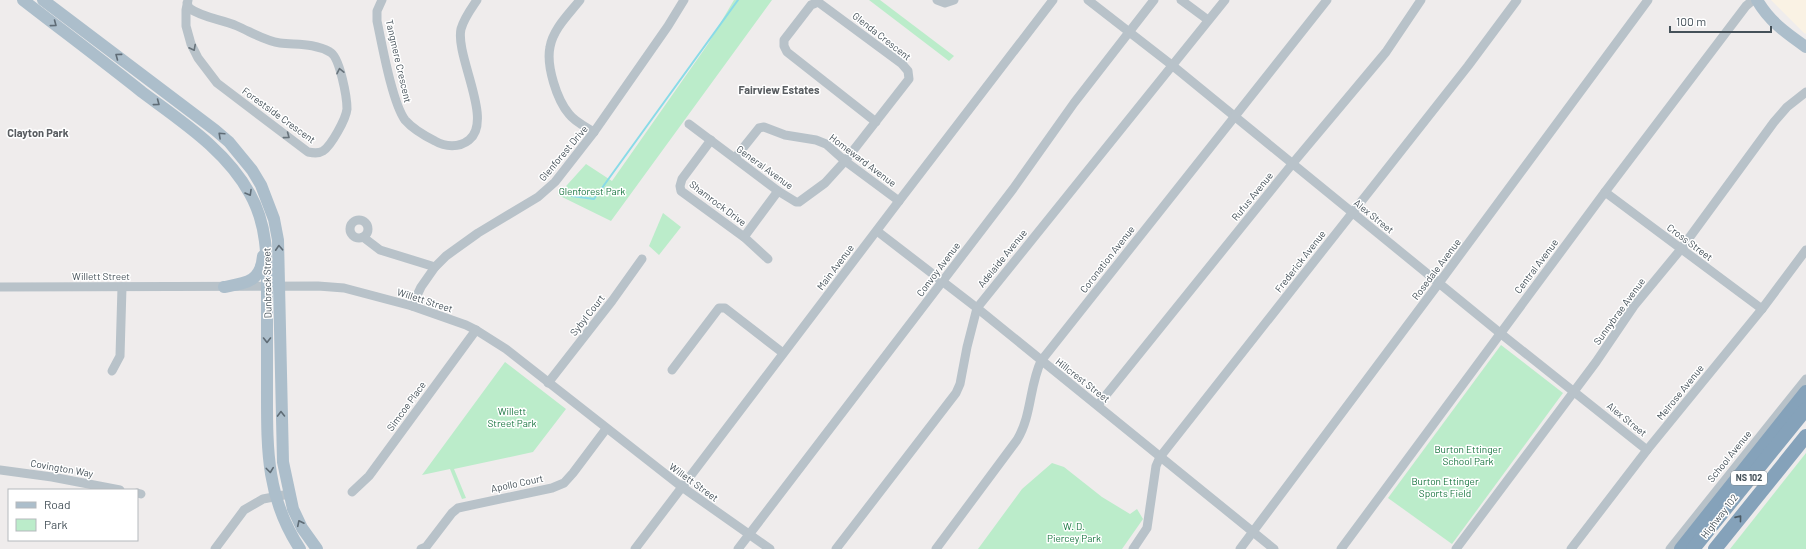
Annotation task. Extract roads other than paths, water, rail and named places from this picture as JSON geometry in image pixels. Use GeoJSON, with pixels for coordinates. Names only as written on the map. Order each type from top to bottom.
{"type":"FeatureCollection","features":[{"type":"Feature","properties":{"kind":"highway"},"geometry":{"type":"LineString","coordinates":[[1681,549],[1806,392]]}},
{"type":"Feature","properties":{"kind":"highway","name":"Highway 102"},"geometry":{"type":"LineString","coordinates":[[1693,549],[1806,408]]}},
{"type":"Feature","properties":{"kind":"highway","name":"Highway 102"},"geometry":{"type":"LineString","coordinates":[[1702,549],[1758,477],[1806,421]]}},
{"type":"Feature","properties":{"kind":"highway"},"geometry":{"type":"LineString","coordinates":[[1715,549],[1806,436]]}},
{"type":"Feature","properties":{"kind":"main road","name":"Dunbrack Street"},"geometry":{"type":"LineString","coordinates":[[23,0],[200,135],[234,168],[251,195],[261,218],[267,250],[267,437],[270,470],[275,497],[290,533],[300,549]]}},
{"type":"Feature","properties":{"kind":"main road","name":"Dunbrack Street"},"geometry":{"type":"LineString","coordinates":[[43,0],[215,130],[241,156],[261,185],[274,218],[278,240],[282,462],[293,510],[302,528],[317,549]]}},
{"type":"Feature","properties":{"kind":"main road"},"geometry":{"type":"LineString","coordinates":[[1757,0],[1776,25],[1806,47]]}},
{"type":"Feature","properties":{"kind":"main road"},"geometry":{"type":"LineString","coordinates":[[224,287],[246,282],[257,275],[262,263],[264,231]]}},
{"type":"Feature","properties":{"kind":"street","name":"Tangmere Crescent"},"geometry":{"type":"LineString","coordinates":[[382,0],[377,11],[377,21],[398,109],[410,125],[429,138],[441,144],[450,146],[460,145],[469,140],[475,133],[478,124],[477,112],[462,43],[461,30],[467,14],[477,0]]}},
{"type":"Feature","properties":{"kind":"street"},"geometry":{"type":"LineString","coordinates":[[580,0],[556,31],[550,47],[549,58],[554,83],[562,104],[570,116],[594,132]]}},
{"type":"Feature","properties":{"kind":"street","name":"Glenforest Drive"},"geometry":{"type":"LineString","coordinates":[[412,306],[421,287],[435,267],[446,256],[478,233],[538,196],[555,182],[594,132],[668,26],[684,0]]}},
{"type":"Feature","properties":{"kind":"street"},"geometry":{"type":"LineString","coordinates":[[937,0],[945,3],[953,0]]}},
{"type":"Feature","properties":{"kind":"street","name":"Main Avenue"},"geometry":{"type":"LineString","coordinates":[[635,549],[1053,0]]}},
{"type":"Feature","properties":{"kind":"street","name":"Alex Street"},"geometry":{"type":"LineString","coordinates":[[1088,0],[1173,66],[1500,333],[1647,450]]}},
{"type":"Feature","properties":{"kind":"street","name":"Convoy Avenue"},"geometry":{"type":"LineString","coordinates":[[738,549],[1154,0]]}},
{"type":"Feature","properties":{"kind":"street"},"geometry":{"type":"LineString","coordinates":[[1181,0],[1208,20]]}},
{"type":"Feature","properties":{"kind":"street","name":"Adelaide Avenue"},"geometry":{"type":"LineString","coordinates":[[836,549],[956,393],[960,384],[967,347],[977,308],[1225,0]]}},
{"type":"Feature","properties":{"kind":"street","name":"Coronation Avenue"},"geometry":{"type":"LineString","coordinates":[[936,549],[1017,440],[1027,420],[1034,379],[1041,361],[1327,0]]}},
{"type":"Feature","properties":{"kind":"street","name":"Rufus Avenue"},"geometry":{"type":"LineString","coordinates":[[1098,405],[1293,163],[1386,52],[1421,0]]}},
{"type":"Feature","properties":{"kind":"street","name":"Frederick Avenue"},"geometry":{"type":"LineString","coordinates":[[1133,549],[1147,528],[1156,466],[1160,457],[1468,66],[1517,0]]}},
{"type":"Feature","properties":{"kind":"street","name":"Rosedale Avenue"},"geometry":{"type":"LineString","coordinates":[[1240,549],[1648,0]]}},
{"type":"Feature","properties":{"kind":"street","name":"Central Avenue"},"geometry":{"type":"LineString","coordinates":[[1342,549],[1605,192],[1746,6],[1753,0]]}},
{"type":"Feature","properties":{"kind":"street","name":"Glenda Crescent"},"geometry":{"type":"LineString","coordinates":[[845,161],[876,122],[909,79],[908,71],[902,64],[824,5],[818,2],[811,5],[784,40],[784,46],[787,52],[876,122]]}},
{"type":"Feature","properties":{"kind":"street","name":"Forestside Crescent"},"geometry":{"type":"LineString","coordinates":[[187,4],[189,8],[197,14],[218,18],[266,39],[279,43],[311,44],[332,52],[338,61],[347,110],[344,123],[324,151],[317,153],[308,152],[217,83],[198,58],[191,44],[186,26],[187,4]]}},
{"type":"Feature","properties":{"kind":"street","name":"Sunnybrae Avenue"},"geometry":{"type":"LineString","coordinates":[[1456,549],[1618,331],[1634,306],[1681,249],[1774,122],[1787,107],[1806,92]]}},
{"type":"Feature","properties":{"kind":"street","name":"General Avenue"},"geometry":{"type":"LineString","coordinates":[[689,124],[778,191],[796,202],[799,202],[825,183],[845,161]]}},
{"type":"Feature","properties":{"kind":"street","name":"Homeward Avenue"},"geometry":{"type":"LineString","coordinates":[[735,158],[758,128],[764,127],[785,136],[816,140],[826,144],[845,161],[899,201]]}},
{"type":"Feature","properties":{"kind":"street","name":"Shamrock Drive"},"geometry":{"type":"LineString","coordinates":[[711,140],[682,179],[680,186],[681,191],[744,237],[768,259]]}},
{"type":"Feature","properties":{"kind":"street"},"geometry":{"type":"LineString","coordinates":[[744,237],[778,191]]}},
{"type":"Feature","properties":{"kind":"street","name":"Cross Street"},"geometry":{"type":"LineString","coordinates":[[1605,192],[1762,309]]}},
{"type":"Feature","properties":{"kind":"street","name":"Hillcrest Street"},"geometry":{"type":"LineString","coordinates":[[876,231],[977,308],[1041,361],[1098,405],[1252,533],[1274,549]]}},
{"type":"Feature","properties":{"kind":"street"},"geometry":{"type":"LineString","coordinates":[[363,238],[380,250],[435,267]]}},
{"type":"Feature","properties":{"kind":"street","name":"Melrose Avenue"},"geometry":{"type":"LineString","coordinates":[[1571,549],[1647,450],[1805,254]]}},
{"type":"Feature","properties":{"kind":"street","name":"Sybyl Court"},"geometry":{"type":"LineString","coordinates":[[548,383],[612,301],[642,259]]}},
{"type":"Feature","properties":{"kind":"street","name":"Willett Street"},"geometry":{"type":"LineString","coordinates":[[0,287],[318,286],[344,288],[412,306],[466,325],[506,349],[682,488],[770,549]]}},
{"type":"Feature","properties":{"kind":"street"},"geometry":{"type":"LineString","coordinates":[[112,371],[120,356],[122,287]]}},
{"type":"Feature","properties":{"kind":"street"},"geometry":{"type":"LineString","coordinates":[[672,370],[719,308],[726,308],[783,353]]}},
{"type":"Feature","properties":{"kind":"street","name":"Simcoe Place"},"geometry":{"type":"LineString","coordinates":[[352,492],[369,476],[476,330]]}},
{"type":"Feature","properties":{"kind":"street","name":"School Avenue"},"geometry":{"type":"LineString","coordinates":[[1670,549],[1806,379]]}},
{"type":"Feature","properties":{"kind":"street","name":"Apollo Court"},"geometry":{"type":"LineString","coordinates":[[424,548],[452,513],[458,508],[552,488],[564,483],[606,429]]}},
{"type":"Feature","properties":{"kind":"street","name":"Covington Way"},"geometry":{"type":"LineString","coordinates":[[0,470],[52,477],[115,489]]}},
{"type":"Feature","properties":{"kind":"street"},"geometry":{"type":"LineString","coordinates":[[215,549],[244,510],[263,499],[289,494]]}},
{"type":"Feature","properties":{"kind":"waterway"},"geometry":{"type":"LineString","coordinates":[[572,196],[594,199],[738,0]]}},
{"type":"Feature","properties":{"kind":"district","name":"Fairview Estates"},"geometry":{"type":"Point","coordinates":[779,90]}},
{"type":"Feature","properties":{"kind":"district","name":"Clayton Park"},"geometry":{"type":"Point","coordinates":[38,133]}},
{"type":"Feature","properties":{"kind":"park label","name":"Glenforest Park"},"geometry":{"type":"Point","coordinates":[592,191]}},
{"type":"Feature","properties":{"kind":"park label","name":"Willett Street Park"},"geometry":{"type":"Point","coordinates":[512,416]}},
{"type":"Feature","properties":{"kind":"park label","name":"Burton Ettinger School Park"},"geometry":{"type":"Point","coordinates":[1468,454]}},
{"type":"Feature","properties":{"kind":"park label","name":"Burton Ettinger Sports Field"},"geometry":{"type":"Point","coordinates":[1445,486]}},
{"type":"Feature","properties":{"kind":"park label","name":"W. D. Piercey Park"},"geometry":{"type":"Point","coordinates":[1074,532]}}]}
